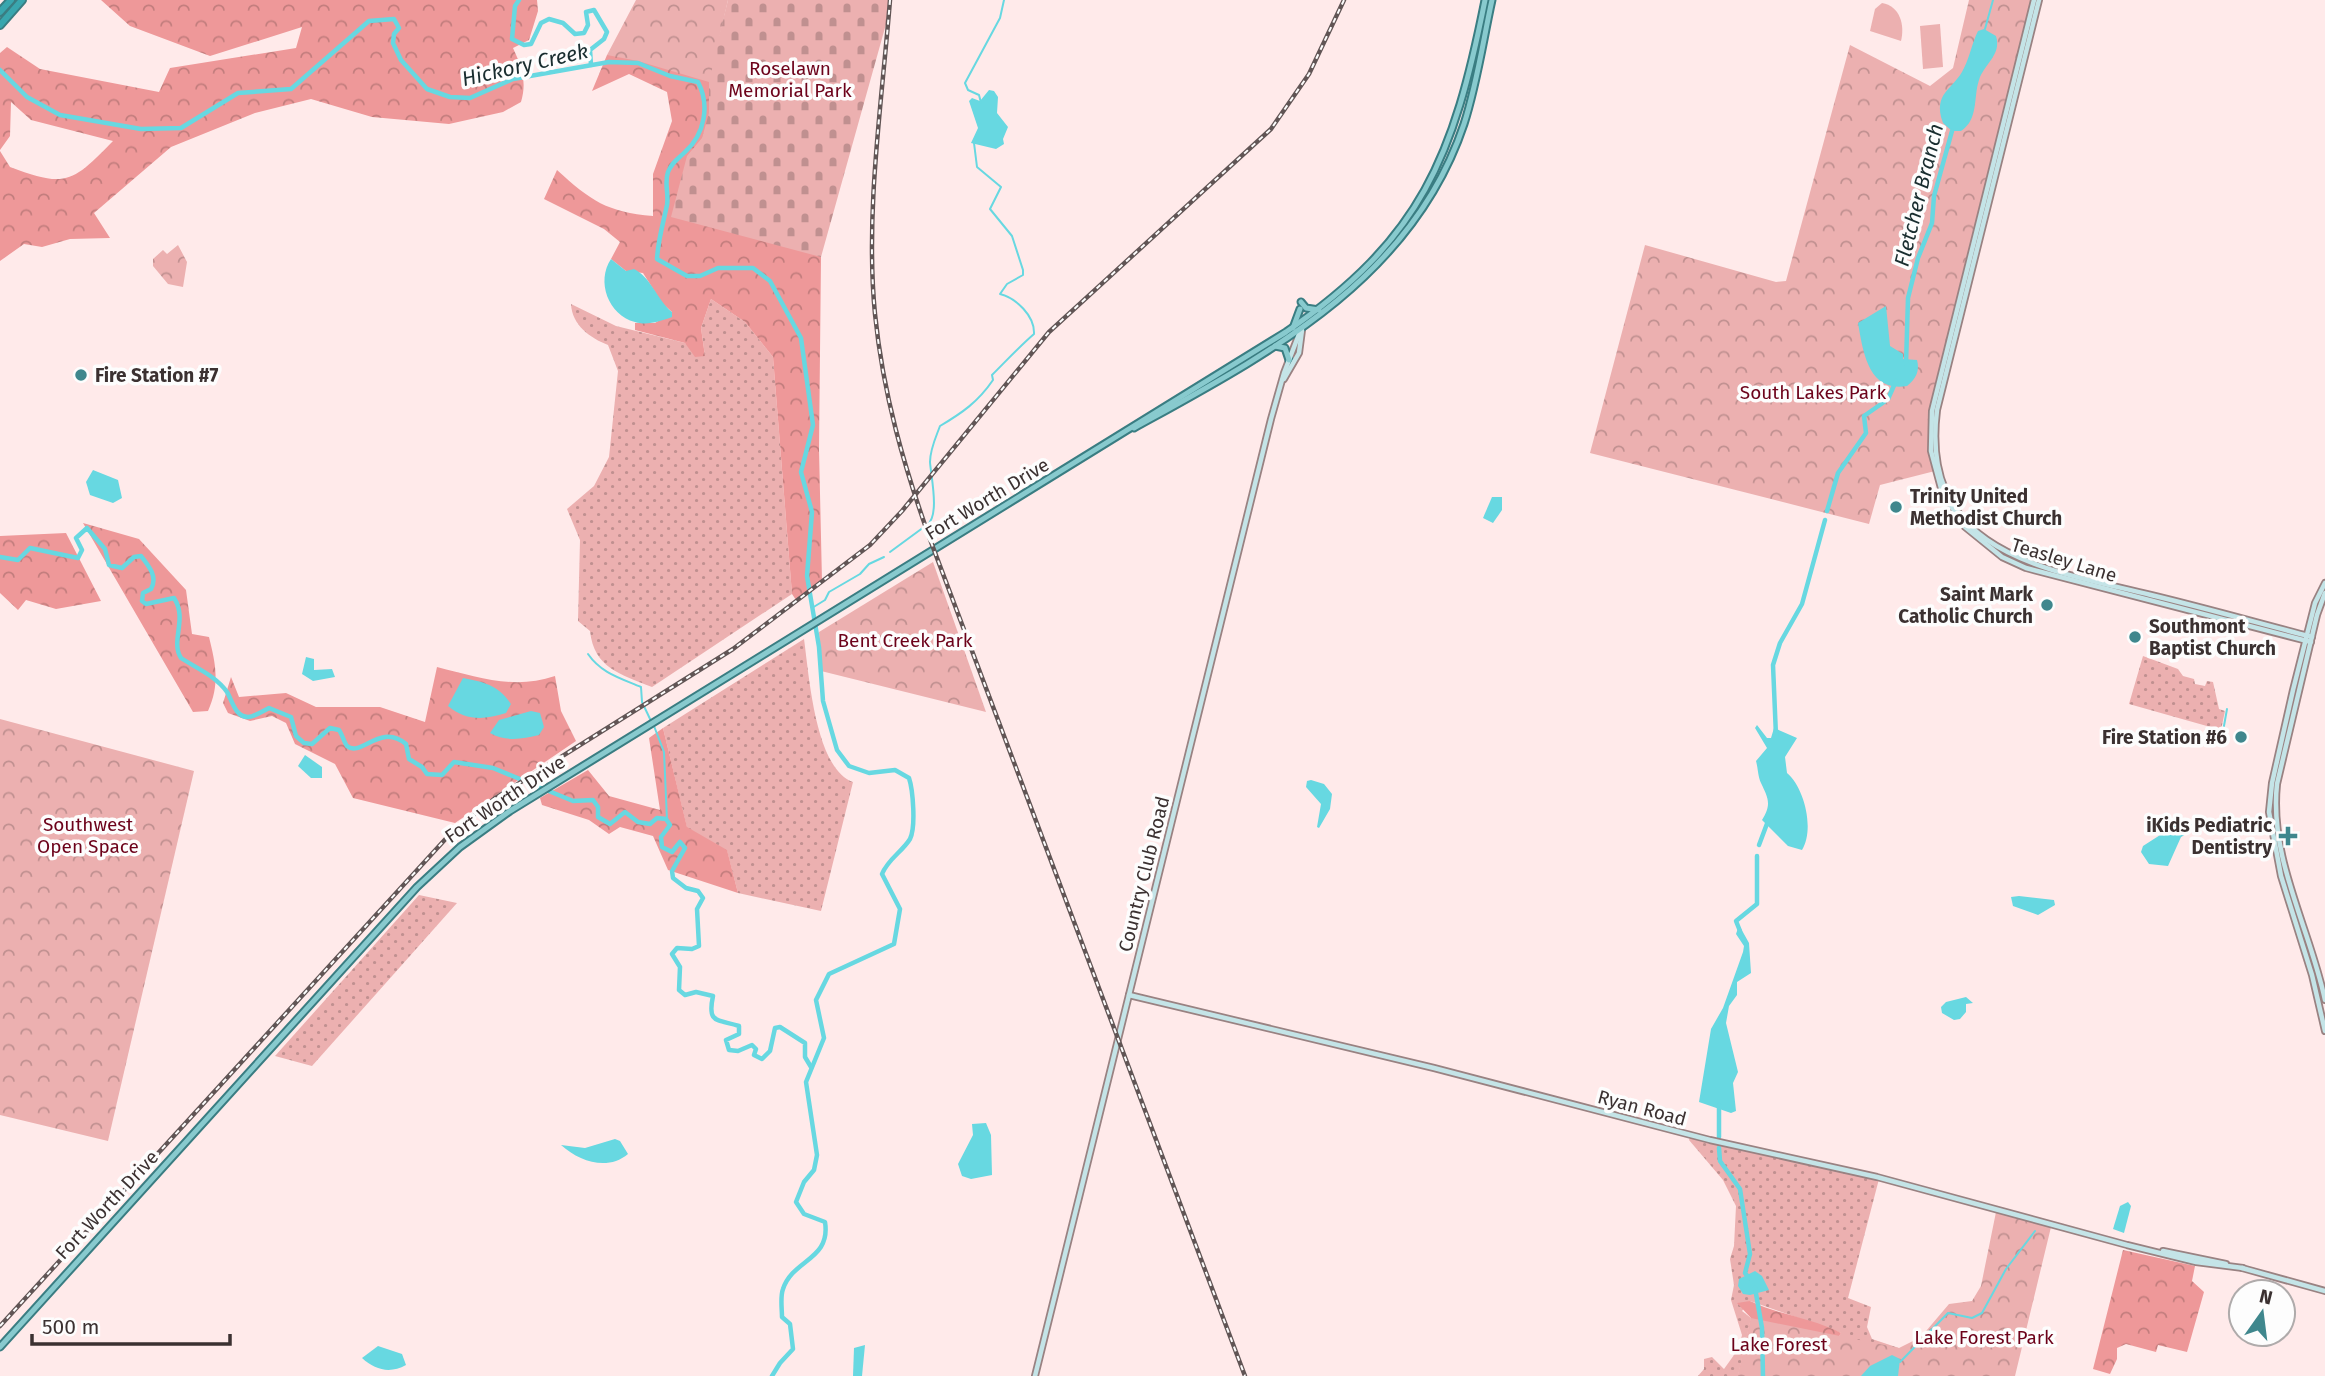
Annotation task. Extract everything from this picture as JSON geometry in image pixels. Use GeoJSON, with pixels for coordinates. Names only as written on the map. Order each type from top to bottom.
{"type":"FeatureCollection","features":[{"type":"Feature","properties":{"kind":"highway"},"geometry":{"type":"LineString","coordinates":[[0,12],[11,0]]}},
{"type":"Feature","properties":{"kind":"highway"},"geometry":{"type":"LineString","coordinates":[[0,25],[22,0]]}},
{"type":"Feature","properties":{"kind":"main road","name":"Fort Worth Drive"},"geometry":{"type":"LineString","coordinates":[[1109,442],[1272,346],[1301,326],[1358,285],[1409,228],[1435,190],[1464,123],[1485,0]]}},
{"type":"Feature","properties":{"kind":"main road","name":"Fort Worth Drive"},"geometry":{"type":"LineString","coordinates":[[0,1347],[427,877],[473,837],[535,795],[828,613],[1293,328],[1301,326],[1368,267],[1421,199],[1448,147],[1472,78],[1492,0]]}},
{"type":"Feature","properties":{"kind":"main road","name":"Teasley Lane"},"geometry":{"type":"LineString","coordinates":[[2037,0],[1938,404],[1936,444],[1942,477],[1968,523],[1992,544],[2016,559],[2309,639]]}},
{"type":"Feature","properties":{"kind":"main road"},"geometry":{"type":"LineString","coordinates":[[1293,328],[1301,305],[1319,310]]}},
{"type":"Feature","properties":{"kind":"main road","name":"Country Club Road"},"geometry":{"type":"LineString","coordinates":[[1035,1376],[1044,1351],[1052,1300],[1271,419],[1301,326]]}},
{"type":"Feature","properties":{"kind":"main road","name":"Country Club Road"},"geometry":{"type":"LineString","coordinates":[[1284,379],[1298,353],[1301,326]]}},
{"type":"Feature","properties":{"kind":"main road"},"geometry":{"type":"LineString","coordinates":[[1272,346],[1285,348],[1289,359]]}},
{"type":"Feature","properties":{"kind":"main road"},"geometry":{"type":"LineString","coordinates":[[2325,583],[2315,603],[2277,784],[2275,810],[2279,847],[2325,1000]]}},
{"type":"Feature","properties":{"kind":"main road"},"geometry":{"type":"LineString","coordinates":[[2325,593],[2309,639],[2272,783],[2270,821],[2281,876],[2312,975],[2325,1031]]}},
{"type":"Feature","properties":{"kind":"main road","name":"Ryan Road"},"geometry":{"type":"LineString","coordinates":[[1129,995],[1434,1068],[1721,1143],[1877,1177],[2147,1250],[2243,1269],[2325,1291]]}},
{"type":"Feature","properties":{"kind":"green space"},"geometry":{"type":"Polygon","coordinates":[[[101,0],[537,0],[538,11],[529,40],[513,48],[523,75],[521,102],[503,112],[449,124],[372,117],[311,99],[255,113],[171,147],[94,213],[110,238],[70,239],[42,247],[24,244],[0,261],[0,151],[10,167],[56,179],[77,173],[113,141],[31,120],[11,102],[10,136],[0,150],[0,53],[7,47],[40,69],[159,92],[170,68],[296,48],[302,27],[210,56],[130,26],[101,0]]]}},
{"type":"Feature","properties":{"kind":"green space"},"geometry":{"type":"Polygon","coordinates":[[[636,0],[728,0],[709,82],[638,61],[607,55],[636,0]]]}},
{"type":"Feature","properties":{"kind":"green space","name":"Roselawn Memorial Park"},"geometry":{"type":"Polygon","coordinates":[[[728,0],[890,0],[888,17],[821,257],[671,217],[687,156],[702,138],[709,113],[709,76],[728,0]]]}},
{"type":"Feature","properties":{"kind":"green space","name":"South Lakes Park"},"geometry":{"type":"Polygon","coordinates":[[[1969,0],[2034,0],[1934,402],[1931,428],[1935,471],[1880,485],[1869,524],[1590,453],[1645,245],[1776,282],[1786,281],[1850,45],[1930,86],[1953,68],[1969,0]]]}},
{"type":"Feature","properties":{"kind":"green space"},"geometry":{"type":"Polygon","coordinates":[[[1882,3],[1893,8],[1900,17],[1901,41],[1870,31],[1875,9],[1882,3]]]}},
{"type":"Feature","properties":{"kind":"green space"},"geometry":{"type":"Polygon","coordinates":[[[1940,24],[1943,67],[1923,69],[1920,26],[1940,24]]]}},
{"type":"Feature","properties":{"kind":"green space"},"geometry":{"type":"Polygon","coordinates":[[[722,38],[816,231],[821,257],[819,449],[822,581],[796,600],[792,594],[773,357],[745,322],[711,299],[701,328],[705,356],[695,357],[685,343],[635,330],[635,323],[655,323],[672,312],[662,303],[643,273],[626,271],[611,259],[620,242],[604,229],[544,199],[557,170],[600,203],[623,211],[653,216],[653,174],[672,121],[667,92],[629,74],[592,91],[607,55],[722,38]]]}},
{"type":"Feature","properties":{"kind":"green space"},"geometry":{"type":"Polygon","coordinates":[[[178,245],[187,262],[183,287],[168,284],[153,266],[153,259],[163,250],[167,254],[178,245]]]}},
{"type":"Feature","properties":{"kind":"green space"},"geometry":{"type":"Polygon","coordinates":[[[711,299],[745,322],[773,357],[792,594],[652,687],[619,673],[603,662],[597,654],[590,631],[578,621],[580,540],[567,509],[594,486],[609,457],[618,371],[608,345],[583,330],[572,312],[571,304],[616,326],[685,343],[705,356],[701,328],[711,299]]]}},
{"type":"Feature","properties":{"kind":"green space"},"geometry":{"type":"Polygon","coordinates":[[[83,523],[139,539],[186,590],[192,634],[209,637],[213,657],[216,675],[208,711],[193,712],[83,523]]]}},
{"type":"Feature","properties":{"kind":"green space"},"geometry":{"type":"Polygon","coordinates":[[[66,533],[101,601],[56,609],[26,600],[18,610],[0,593],[0,536],[66,533]]]}},
{"type":"Feature","properties":{"kind":"green space","name":"Bent Creek Park"},"geometry":{"type":"Polygon","coordinates":[[[933,562],[986,712],[821,671],[819,632],[933,562]]]}},
{"type":"Feature","properties":{"kind":"green space"},"geometry":{"type":"Polygon","coordinates":[[[804,639],[816,719],[822,740],[840,774],[853,782],[821,911],[738,893],[727,851],[687,828],[663,728],[804,639]]]}},
{"type":"Feature","properties":{"kind":"green space"},"geometry":{"type":"Polygon","coordinates":[[[2143,656],[2178,669],[2183,676],[2194,679],[2195,684],[2205,686],[2207,681],[2213,682],[2219,709],[2225,711],[2221,730],[2129,704],[2143,656]]]}},
{"type":"Feature","properties":{"kind":"green space"},"geometry":{"type":"Polygon","coordinates":[[[437,667],[510,682],[555,676],[561,711],[576,741],[455,823],[353,798],[335,764],[295,744],[286,723],[272,716],[250,721],[228,713],[223,703],[231,677],[239,697],[286,693],[316,707],[380,707],[425,722],[437,667]]]}},
{"type":"Feature","properties":{"kind":"green space","name":"Southwest Open Space"},"geometry":{"type":"Polygon","coordinates":[[[0,719],[194,771],[108,1141],[0,1115],[0,719]]]}},
{"type":"Feature","properties":{"kind":"green space"},"geometry":{"type":"Polygon","coordinates":[[[663,728],[687,827],[727,850],[738,893],[668,870],[653,836],[620,827],[609,834],[589,820],[542,805],[540,798],[588,770],[609,796],[660,810],[649,738],[663,728]]]}},
{"type":"Feature","properties":{"kind":"green space"},"geometry":{"type":"Polygon","coordinates":[[[419,895],[457,903],[312,1066],[275,1056],[419,895]]]}},
{"type":"Feature","properties":{"kind":"green space"},"geometry":{"type":"Polygon","coordinates":[[[1690,1137],[1879,1179],[1848,1298],[1871,1307],[1867,1327],[1872,1339],[1899,1348],[1812,1376],[1841,1333],[1750,1301],[1742,1311],[1751,1318],[1738,1376],[1698,1376],[1704,1369],[1704,1359],[1712,1357],[1724,1369],[1739,1348],[1742,1335],[1731,1300],[1734,1285],[1730,1259],[1734,1246],[1736,1206],[1723,1180],[1689,1140],[1690,1137]]]}},
{"type":"Feature","properties":{"kind":"green space","name":"Lake Forest Park"},"geometry":{"type":"Polygon","coordinates":[[[1996,1212],[2051,1227],[2015,1376],[1738,1376],[1751,1318],[1899,1348],[1921,1337],[1949,1304],[1972,1301],[1981,1286],[1996,1212]]]}},
{"type":"Feature","properties":{"kind":"green space"},"geometry":{"type":"Polygon","coordinates":[[[2123,1250],[2195,1266],[2192,1281],[2204,1292],[2187,1352],[2158,1345],[2156,1352],[2126,1344],[2117,1348],[2117,1359],[2110,1374],[2093,1369],[2123,1250]]]}},
{"type":"Feature","properties":{"kind":"green space","name":"Lake Forest"},"geometry":{"type":"Polygon","coordinates":[[[1750,1301],[1841,1333],[1836,1341],[1738,1376],[1751,1318],[1737,1303],[1750,1301]]]}},
{"type":"Feature","properties":{"kind":"water"},"geometry":{"type":"Polygon","coordinates":[[[1984,29],[1996,36],[1997,49],[1981,74],[1971,120],[1961,131],[1952,131],[1943,123],[1940,104],[1964,68],[1978,31],[1984,29]]]}},
{"type":"Feature","properties":{"kind":"water"},"geometry":{"type":"Polygon","coordinates":[[[989,90],[994,91],[998,97],[997,113],[1008,127],[1003,139],[1004,144],[996,149],[971,143],[978,128],[969,101],[972,98],[980,101],[989,90]]]}},
{"type":"Feature","properties":{"kind":"water"},"geometry":{"type":"Polygon","coordinates":[[[611,259],[626,271],[634,269],[645,277],[672,312],[672,317],[640,323],[618,312],[607,296],[605,287],[611,259]]]}},
{"type":"Feature","properties":{"kind":"water"},"geometry":{"type":"Polygon","coordinates":[[[1886,306],[1890,346],[1903,354],[1903,359],[1917,360],[1916,375],[1907,386],[1894,386],[1876,377],[1862,346],[1858,323],[1886,306]]]}},
{"type":"Feature","properties":{"kind":"water"},"geometry":{"type":"Polygon","coordinates":[[[93,470],[118,480],[122,498],[113,503],[90,495],[86,482],[93,470]]]}},
{"type":"Feature","properties":{"kind":"water"},"geometry":{"type":"Polygon","coordinates":[[[1492,497],[1502,497],[1502,510],[1493,523],[1483,518],[1492,497]]]}},
{"type":"Feature","properties":{"kind":"water"},"geometry":{"type":"Polygon","coordinates":[[[306,657],[314,659],[314,670],[332,669],[335,677],[313,681],[302,674],[306,657]]]}},
{"type":"Feature","properties":{"kind":"water"},"geometry":{"type":"Polygon","coordinates":[[[463,678],[484,683],[501,692],[511,704],[506,713],[476,718],[468,717],[448,706],[463,678]]]}},
{"type":"Feature","properties":{"kind":"water"},"geometry":{"type":"Polygon","coordinates":[[[531,711],[540,713],[544,727],[539,735],[508,739],[490,733],[499,720],[531,711]]]}},
{"type":"Feature","properties":{"kind":"water"},"geometry":{"type":"Polygon","coordinates":[[[1757,725],[1767,738],[1771,738],[1774,728],[1797,738],[1785,757],[1787,773],[1798,788],[1806,809],[1808,831],[1802,850],[1788,846],[1762,820],[1768,801],[1756,761],[1767,748],[1755,728],[1757,725]]]}},
{"type":"Feature","properties":{"kind":"water"},"geometry":{"type":"Polygon","coordinates":[[[305,755],[322,767],[322,778],[311,778],[298,766],[305,755]]]}},
{"type":"Feature","properties":{"kind":"water"},"geometry":{"type":"Polygon","coordinates":[[[1307,781],[1324,784],[1332,794],[1330,809],[1319,828],[1321,804],[1306,787],[1307,781]]]}},
{"type":"Feature","properties":{"kind":"water"},"geometry":{"type":"Polygon","coordinates":[[[2182,821],[2199,827],[2181,837],[2168,866],[2149,864],[2141,852],[2143,846],[2182,821]]]}},
{"type":"Feature","properties":{"kind":"water"},"geometry":{"type":"Polygon","coordinates":[[[2011,897],[2054,900],[2055,905],[2038,915],[2013,906],[2011,897]]]}},
{"type":"Feature","properties":{"kind":"water"},"geometry":{"type":"Polygon","coordinates":[[[1739,925],[1749,943],[1751,973],[1737,982],[1737,995],[1729,1006],[1726,1023],[1738,1072],[1733,1083],[1736,1111],[1731,1113],[1699,1102],[1711,1029],[1723,1008],[1743,952],[1744,946],[1736,934],[1739,925]]]}},
{"type":"Feature","properties":{"kind":"water"},"geometry":{"type":"Polygon","coordinates":[[[1966,997],[1973,1003],[1966,1004],[1966,1012],[1960,1019],[1954,1020],[1942,1013],[1941,1007],[1946,1002],[1966,997]]]}},
{"type":"Feature","properties":{"kind":"water"},"geometry":{"type":"Polygon","coordinates":[[[986,1123],[991,1135],[992,1175],[971,1179],[962,1176],[958,1164],[973,1135],[972,1124],[986,1123]]]}},
{"type":"Feature","properties":{"kind":"water"},"geometry":{"type":"Polygon","coordinates":[[[615,1139],[620,1141],[628,1154],[612,1162],[603,1163],[585,1160],[561,1145],[585,1148],[615,1139]]]}},
{"type":"Feature","properties":{"kind":"water"},"geometry":{"type":"Polygon","coordinates":[[[2128,1202],[2131,1206],[2124,1233],[2113,1229],[2120,1206],[2128,1202]]]}},
{"type":"Feature","properties":{"kind":"water"},"geometry":{"type":"Polygon","coordinates":[[[1755,1271],[1762,1276],[1769,1290],[1743,1294],[1738,1286],[1739,1279],[1755,1271]]]}},
{"type":"Feature","properties":{"kind":"water"},"geometry":{"type":"Polygon","coordinates":[[[865,1345],[862,1376],[853,1376],[854,1348],[865,1345]]]}},
{"type":"Feature","properties":{"kind":"water"},"geometry":{"type":"Polygon","coordinates":[[[378,1346],[402,1354],[406,1365],[383,1369],[362,1358],[378,1346]]]}},
{"type":"Feature","properties":{"kind":"water"},"geometry":{"type":"Polygon","coordinates":[[[1892,1355],[1900,1359],[1898,1376],[1861,1376],[1870,1366],[1892,1355]]]}},
{"type":"Feature","properties":{"kind":"waterway"},"geometry":{"type":"LineString","coordinates":[[519,0],[515,6],[512,39],[524,45],[531,44],[541,23],[549,19],[563,23],[575,34],[584,33],[588,25],[586,12],[594,10],[607,32],[604,39],[590,50],[591,65]]}},
{"type":"Feature","properties":{"kind":"waterway"},"geometry":{"type":"LineString","coordinates":[[981,103],[979,95],[968,90],[965,83],[1000,18],[1004,0]]}},
{"type":"Feature","properties":{"kind":"waterway","name":"Fletcher Branch"},"geometry":{"type":"LineString","coordinates":[[1985,29],[1993,0]]}},
{"type":"Feature","properties":{"kind":"waterway","name":"Hickory Creek"},"geometry":{"type":"LineString","coordinates":[[0,70],[27,97],[60,115],[141,129],[181,128],[238,93],[291,89],[369,21],[394,19],[399,28],[394,34],[393,43],[401,60],[427,89],[450,97],[470,98],[513,79],[609,62],[638,63],[670,76],[698,82],[704,100],[704,119],[692,145],[673,163],[668,172],[667,205],[657,259],[687,276],[700,276],[718,268],[753,268],[770,281],[801,338],[813,425],[801,472],[812,512],[807,576],[819,647],[823,701],[837,750],[849,766],[869,773],[895,770],[909,778],[913,808],[910,839],[882,874],[900,909],[894,944],[829,974],[816,1000],[824,1038],[806,1082],[817,1155],[814,1170],[804,1182],[796,1202],[804,1214],[825,1222],[825,1235],[817,1252],[795,1271],[783,1289],[782,1317],[790,1324],[793,1349],[772,1376]]}},
{"type":"Feature","properties":{"kind":"waterway","name":"Fletcher Branch"},"geometry":{"type":"LineString","coordinates":[[1906,364],[1908,298],[1918,258],[1932,223],[1934,196],[1952,131]]}},
{"type":"Feature","properties":{"kind":"waterway"},"geometry":{"type":"LineString","coordinates":[[927,525],[931,520],[934,505],[930,457],[940,426],[975,401],[993,380],[992,375],[1034,334],[1028,314],[1012,299],[1000,294],[1007,284],[1023,275],[1023,270],[1012,236],[990,209],[1001,187],[977,167],[974,143]]}},
{"type":"Feature","properties":{"kind":"waterway","name":"Fletcher Branch"},"geometry":{"type":"LineString","coordinates":[[1888,399],[1896,381]]}},
{"type":"Feature","properties":{"kind":"waterway","name":"Fletcher Branch"},"geometry":{"type":"LineString","coordinates":[[1827,511],[1838,473],[1866,433],[1864,416],[1884,402]]}},
{"type":"Feature","properties":{"kind":"waterway","name":"Fletcher Branch"},"geometry":{"type":"LineString","coordinates":[[1776,736],[1773,665],[1780,643],[1802,604],[1825,520]]}},
{"type":"Feature","properties":{"kind":"waterway"},"geometry":{"type":"LineString","coordinates":[[890,552],[924,527]]}},
{"type":"Feature","properties":{"kind":"waterway"},"geometry":{"type":"LineString","coordinates":[[0,557],[18,560],[30,548],[78,558],[82,550],[76,538],[87,528],[105,549],[109,565],[122,568],[134,557],[141,556],[150,568],[154,580],[151,589],[143,593],[142,601],[146,604],[174,598],[178,606],[177,644],[181,658],[217,681],[240,714],[253,716],[269,708],[291,717],[296,736],[304,743],[312,744],[330,728],[339,730],[347,746],[352,748],[380,738],[397,738],[406,744],[409,759],[422,767],[427,774],[442,775],[454,762],[493,768],[573,801],[593,800],[598,807],[598,817],[610,824],[625,812],[638,822],[650,824],[657,818],[666,819],[670,825],[661,837],[662,847],[672,852],[680,842],[685,848],[672,871],[673,878],[686,888],[698,891],[703,898],[697,909],[699,946],[692,949],[677,948],[672,954],[680,967],[679,990],[685,995],[696,992],[713,996],[713,1016],[720,1021],[739,1026],[739,1034],[726,1040],[729,1050],[738,1051],[752,1045],[756,1049],[754,1055],[762,1059],[770,1051],[775,1028],[780,1027],[805,1043],[805,1057],[811,1067]]}},
{"type":"Feature","properties":{"kind":"waterway"},"geometry":{"type":"LineString","coordinates":[[812,608],[825,600],[829,592],[860,574],[869,564],[884,557]]}},
{"type":"Feature","properties":{"kind":"waterway"},"geometry":{"type":"LineString","coordinates":[[588,654],[605,670],[641,687],[642,702],[651,721]]}},
{"type":"Feature","properties":{"kind":"waterway"},"geometry":{"type":"LineString","coordinates":[[2222,737],[2227,709]]}},
{"type":"Feature","properties":{"kind":"waterway"},"geometry":{"type":"LineString","coordinates":[[654,726],[664,752],[667,820]]}},
{"type":"Feature","properties":{"kind":"waterway","name":"Fletcher Branch"},"geometry":{"type":"LineString","coordinates":[[1759,845],[1768,821]]}},
{"type":"Feature","properties":{"kind":"waterway","name":"Fletcher Branch"},"geometry":{"type":"LineString","coordinates":[[1740,931],[1736,921],[1757,904],[1757,856]]}},
{"type":"Feature","properties":{"kind":"waterway","name":"Fletcher Branch"},"geometry":{"type":"LineString","coordinates":[[1719,1105],[1719,1137]]}},
{"type":"Feature","properties":{"kind":"waterway","name":"Fletcher Branch"},"geometry":{"type":"LineString","coordinates":[[1719,1148],[1720,1161],[1740,1189],[1750,1254],[1745,1273],[1749,1278]]}},
{"type":"Feature","properties":{"kind":"waterway"},"geometry":{"type":"LineString","coordinates":[[1900,1362],[1948,1313],[1972,1318],[1982,1313],[2006,1269],[2035,1231]]}},
{"type":"Feature","properties":{"kind":"waterway","name":"Fletcher Branch"},"geometry":{"type":"LineString","coordinates":[[1755,1288],[1762,1328],[1763,1376]]}},
{"type":"Feature","properties":{"kind":"railway"},"geometry":{"type":"LineString","coordinates":[[890,0],[873,197],[872,276],[883,373],[896,430],[931,542],[1245,1376]]}},
{"type":"Feature","properties":{"kind":"railway"},"geometry":{"type":"LineString","coordinates":[[0,1326],[451,833],[494,799],[733,649],[870,545],[902,511],[1049,332],[1271,129],[1309,74],[1344,0]]}},
{"type":"Feature","properties":{"kind":"place","name":"Fire Station #7"},"geometry":{"type":"Point","coordinates":[81,375]}},
{"type":"Feature","properties":{"kind":"place","name":"Trinity United Methodist Church"},"geometry":{"type":"Point","coordinates":[1896,507]}},
{"type":"Feature","properties":{"kind":"place","name":"Saint Mark Catholic Church"},"geometry":{"type":"Point","coordinates":[2047,605]}},
{"type":"Feature","properties":{"kind":"place","name":"Southmont Baptist Church"},"geometry":{"type":"Point","coordinates":[2135,637]}},
{"type":"Feature","properties":{"kind":"place","name":"Fire Station #6"},"geometry":{"type":"Point","coordinates":[2241,737]}},
{"type":"Feature","properties":{"kind":"place","name":"iKids Pediatric Dentistry"},"geometry":{"type":"Point","coordinates":[2288,836]}}]}
